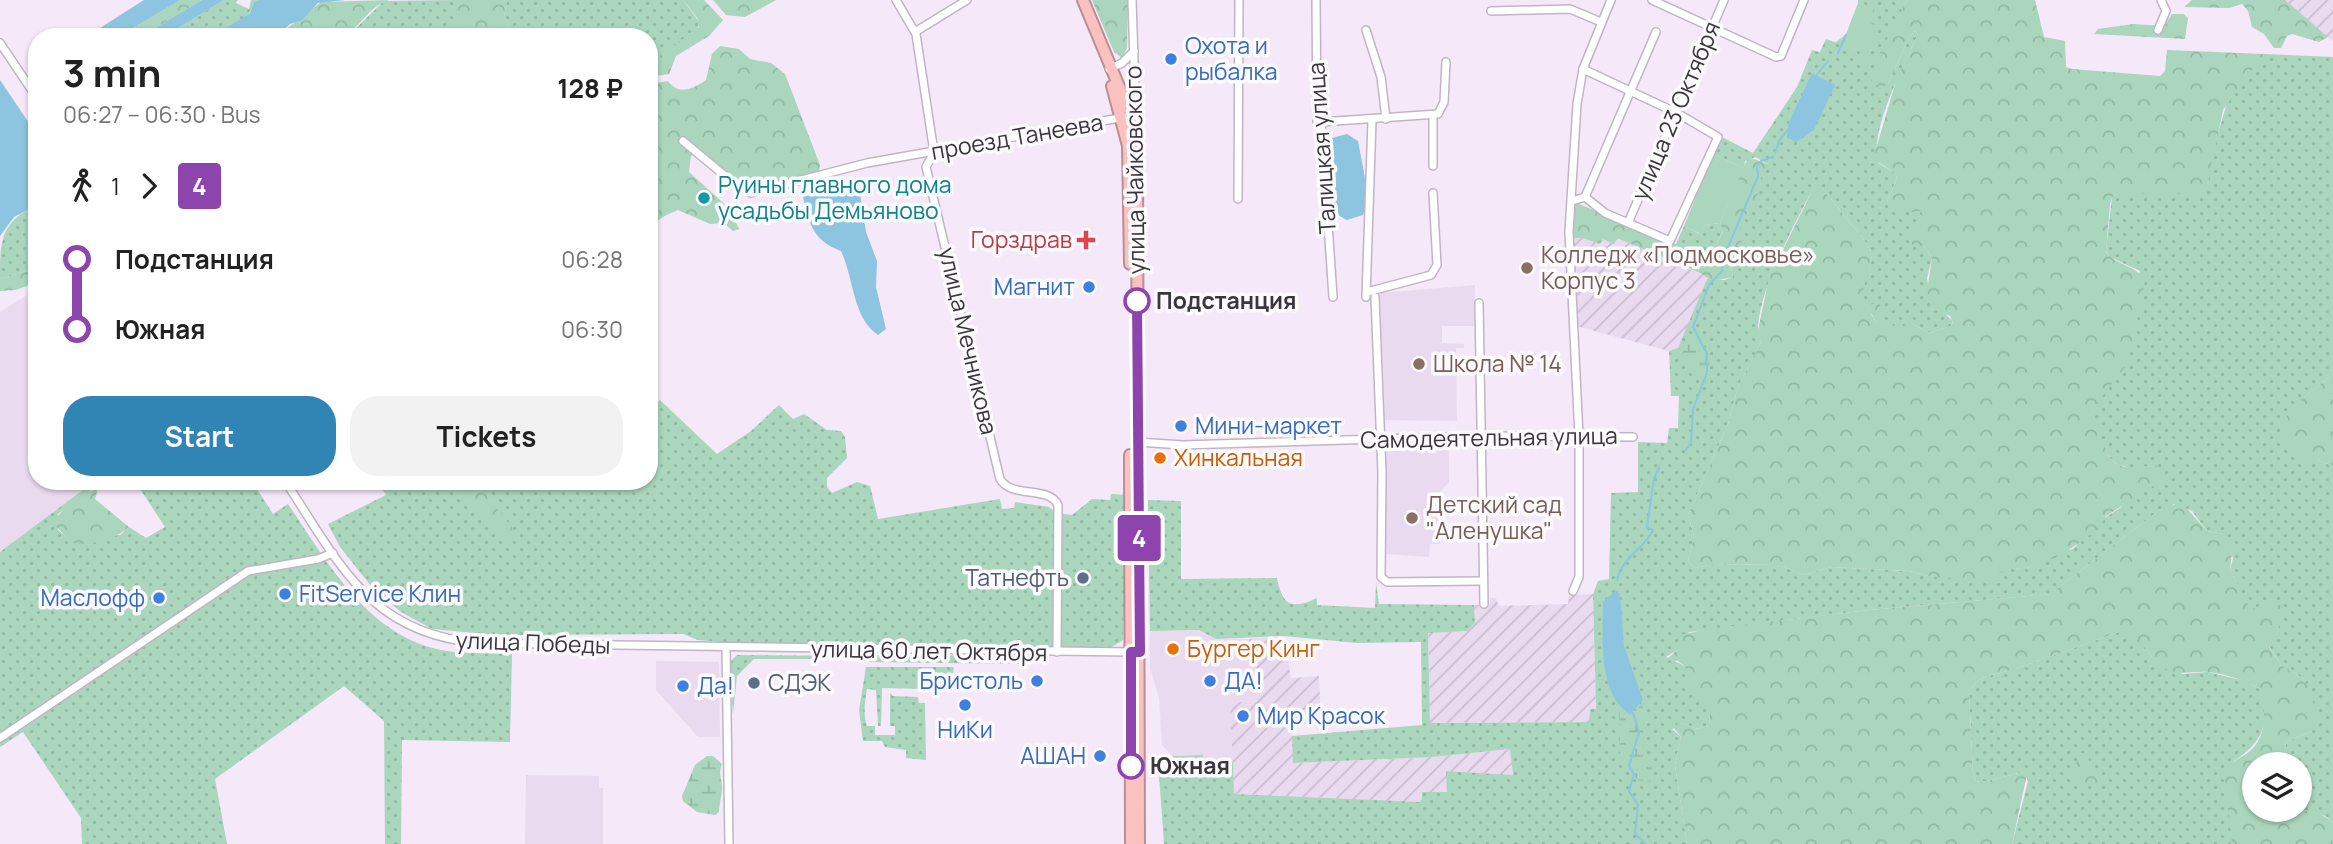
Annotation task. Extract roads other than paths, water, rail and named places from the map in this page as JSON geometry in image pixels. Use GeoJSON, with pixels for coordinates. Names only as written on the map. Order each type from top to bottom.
{"type":"FeatureCollection","features":[{"type":"Feature","properties":{"kind":"highway"},"geometry":{"type":"LineString","coordinates":[[1076,0],[1110,69]]}},
{"type":"Feature","properties":{"kind":"highway"},"geometry":{"type":"LineString","coordinates":[[1083,0],[1136,144]]}},
{"type":"Feature","properties":{"kind":"highway","name":"улица Чайковского"},"geometry":{"type":"LineString","coordinates":[[1127,118],[1139,844]]}},
{"type":"Feature","properties":{"kind":"highway","name":"улица Чайковского"},"geometry":{"type":"LineString","coordinates":[[1131,844],[1135,652],[1138,206],[1136,144]]}},
{"type":"Feature","properties":{"kind":"street","name":"улица Мечникова"},"geometry":{"type":"LineString","coordinates":[[895,0],[915,32],[934,152],[926,167],[1000,479],[1008,487],[1053,498],[1058,505],[1057,652]]}},
{"type":"Feature","properties":{"kind":"street"},"geometry":{"type":"LineString","coordinates":[[915,32],[967,0]]}},
{"type":"Feature","properties":{"kind":"street","name":"улица Чайковского"},"geometry":{"type":"LineString","coordinates":[[1132,0],[1136,144]]}},
{"type":"Feature","properties":{"kind":"street"},"geometry":{"type":"LineString","coordinates":[[1238,199],[1239,0]]}},
{"type":"Feature","properties":{"kind":"street","name":"Талицкая улица"},"geometry":{"type":"LineString","coordinates":[[1316,0],[1317,122],[1321,122],[1333,297]]}},
{"type":"Feature","properties":{"kind":"street"},"geometry":{"type":"LineString","coordinates":[[1573,591],[1580,577],[1579,436],[1571,305],[1572,201],[1577,104],[1583,69],[1611,0]]}},
{"type":"Feature","properties":{"kind":"street"},"geometry":{"type":"LineString","coordinates":[[1652,0],[1776,57],[1781,56],[1787,45],[1804,0]]}},
{"type":"Feature","properties":{"kind":"street","name":"улица 23 Октября"},"geometry":{"type":"LineString","coordinates":[[1628,223],[1724,0]]}},
{"type":"Feature","properties":{"kind":"street"},"geometry":{"type":"LineString","coordinates":[[2158,30],[2166,11],[2161,0]]}},
{"type":"Feature","properties":{"kind":"street"},"geometry":{"type":"LineString","coordinates":[[1491,11],[1570,9],[1601,22]]}},
{"type":"Feature","properties":{"kind":"street"},"geometry":{"type":"LineString","coordinates":[[1366,30],[1381,77],[1386,119]]}},
{"type":"Feature","properties":{"kind":"street"},"geometry":{"type":"LineString","coordinates":[[1572,201],[1585,197],[1656,33]]}},
{"type":"Feature","properties":{"kind":"street"},"geometry":{"type":"LineString","coordinates":[[0,43],[28,85]]}},
{"type":"Feature","properties":{"kind":"street"},"geometry":{"type":"LineString","coordinates":[[1110,69],[1133,51]]}},
{"type":"Feature","properties":{"kind":"street"},"geometry":{"type":"LineString","coordinates":[[1321,122],[1433,115],[1443,108],[1446,62]]}},
{"type":"Feature","properties":{"kind":"street"},"geometry":{"type":"LineString","coordinates":[[1583,69],[1677,113],[1718,137],[1670,241],[1590,204],[1585,197]]}},
{"type":"Feature","properties":{"kind":"street"},"geometry":{"type":"LineString","coordinates":[[1433,115],[1433,166]]}},
{"type":"Feature","properties":{"kind":"street","name":"проезд Танеева"},"geometry":{"type":"LineString","coordinates":[[683,141],[742,190],[751,193],[867,163],[1127,118]]}},
{"type":"Feature","properties":{"kind":"street"},"geometry":{"type":"LineString","coordinates":[[1372,120],[1370,296],[1381,438],[1381,579],[1387,582],[1482,581]]}},
{"type":"Feature","properties":{"kind":"street"},"geometry":{"type":"LineString","coordinates":[[1370,296],[1431,275],[1437,265],[1433,192]]}},
{"type":"Feature","properties":{"kind":"street"},"geometry":{"type":"LineString","coordinates":[[1479,303],[1479,436],[1484,604]]}},
{"type":"Feature","properties":{"kind":"street","name":"Самодеятельная улица"},"geometry":{"type":"LineString","coordinates":[[1136,442],[1184,444],[1479,436],[1633,437]]}},
{"type":"Feature","properties":{"kind":"street","name":"улица Победы"},"geometry":{"type":"LineString","coordinates":[[291,490],[333,553],[381,609],[421,633],[443,640],[480,643],[726,648]]}},
{"type":"Feature","properties":{"kind":"street"},"geometry":{"type":"LineString","coordinates":[[0,738],[248,571],[318,559],[333,553]]}},
{"type":"Feature","properties":{"kind":"street"},"geometry":{"type":"LineString","coordinates":[[726,648],[729,844]]}},
{"type":"Feature","properties":{"kind":"street","name":"улица 60 лет Октября"},"geometry":{"type":"LineString","coordinates":[[726,648],[1135,652]]}},
{"type":"Feature","properties":{"kind":"water"},"geometry":{"type":"Polygon","coordinates":[[[144,0],[180,0],[133,28],[100,28],[144,0]]]}},
{"type":"Feature","properties":{"kind":"water"},"geometry":{"type":"Polygon","coordinates":[[[202,0],[224,0],[178,28],[155,28],[202,0]]]}},
{"type":"Feature","properties":{"kind":"water"},"geometry":{"type":"Polygon","coordinates":[[[259,0],[345,0],[318,3],[302,20],[286,28],[226,28],[250,13],[254,3],[259,0]]]}},
{"type":"Feature","properties":{"kind":"water"},"geometry":{"type":"Polygon","coordinates":[[[1812,73],[1835,85],[1814,130],[1796,142],[1787,137],[1788,124],[1812,73]]]}},
{"type":"Feature","properties":{"kind":"water"},"geometry":{"type":"Polygon","coordinates":[[[0,80],[28,122],[28,210],[14,217],[0,236],[0,80]]]}},
{"type":"Feature","properties":{"kind":"water"},"geometry":{"type":"Polygon","coordinates":[[[1347,134],[1358,141],[1365,178],[1365,210],[1363,215],[1347,220],[1338,215],[1336,210],[1332,138],[1347,134]]]}},
{"type":"Feature","properties":{"kind":"water"},"geometry":{"type":"Polygon","coordinates":[[[858,181],[866,232],[877,261],[876,287],[886,329],[878,335],[869,327],[858,308],[841,251],[825,242],[814,231],[803,197],[858,181]]]}},
{"type":"Feature","properties":{"kind":"water"},"geometry":{"type":"Polygon","coordinates":[[[1616,590],[1620,594],[1624,646],[1643,700],[1630,715],[1619,705],[1612,693],[1604,663],[1603,602],[1616,590]]]}},
{"type":"Feature","properties":{"kind":"waterway"},"geometry":{"type":"LineString","coordinates":[[1838,53],[1846,35]]}},
{"type":"Feature","properties":{"kind":"waterway"},"geometry":{"type":"LineString","coordinates":[[1816,76],[1828,61]]}},
{"type":"Feature","properties":{"kind":"waterway"},"geometry":{"type":"LineString","coordinates":[[1775,152],[1780,139],[1788,130]]}},
{"type":"Feature","properties":{"kind":"waterway"},"geometry":{"type":"LineString","coordinates":[[1685,451],[1691,443],[1693,409],[1707,373],[1707,354],[1693,327],[1709,285],[1722,271],[1723,259],[1758,176],[1757,167],[1761,161],[1773,157]]}},
{"type":"Feature","properties":{"kind":"waterway"},"geometry":{"type":"LineString","coordinates":[[1617,580],[1624,564],[1653,530],[1647,527],[1654,479],[1659,467]]}},
{"type":"Feature","properties":{"kind":"waterway"},"geometry":{"type":"LineString","coordinates":[[1633,713],[1639,732],[1629,766],[1634,774],[1629,791],[1638,805],[1635,834],[1646,844]]}},
{"type":"Feature","properties":{"kind":"place","name":"Охота и рыбалка"},"geometry":{"type":"Point","coordinates":[1171,59]}},
{"type":"Feature","properties":{"kind":"place","name":"Руины главного дома усадьбы Демьяново"},"geometry":{"type":"Point","coordinates":[704,198]}},
{"type":"Feature","properties":{"kind":"place","name":"Горздрав"},"geometry":{"type":"Point","coordinates":[1086,240]}},
{"type":"Feature","properties":{"kind":"place","name":"Колледж «Подмосковье» Корпус 3"},"geometry":{"type":"Point","coordinates":[1527,268]}},
{"type":"Feature","properties":{"kind":"place","name":"Магнит"},"geometry":{"type":"Point","coordinates":[1089,287]}},
{"type":"Feature","properties":{"kind":"place","name":"Подстанция"},"geometry":{"type":"Point","coordinates":[1137,301]}},
{"type":"Feature","properties":{"kind":"place","name":"Школа № 14"},"geometry":{"type":"Point","coordinates":[1419,364]}},
{"type":"Feature","properties":{"kind":"place","name":"Мини-маркет"},"geometry":{"type":"Point","coordinates":[1181,426]}},
{"type":"Feature","properties":{"kind":"place","name":"Хинкальная"},"geometry":{"type":"Point","coordinates":[1160,458]}},
{"type":"Feature","properties":{"kind":"place","name":"Детский сад \"Аленушка\""},"geometry":{"type":"Point","coordinates":[1412,518]}},
{"type":"Feature","properties":{"kind":"place","name":"Татнефть"},"geometry":{"type":"Point","coordinates":[1083,578]}},
{"type":"Feature","properties":{"kind":"place","name":"FitService Клин"},"geometry":{"type":"Point","coordinates":[285,594]}},
{"type":"Feature","properties":{"kind":"place","name":"Маслофф"},"geometry":{"type":"Point","coordinates":[159,598]}},
{"type":"Feature","properties":{"kind":"place","name":"Бургер Кинг"},"geometry":{"type":"Point","coordinates":[1173,649]}},
{"type":"Feature","properties":{"kind":"place","name":"Бристоль"},"geometry":{"type":"Point","coordinates":[1037,681]}},
{"type":"Feature","properties":{"kind":"place","name":"ДА!"},"geometry":{"type":"Point","coordinates":[1210,681]}},
{"type":"Feature","properties":{"kind":"place","name":"СДЭК"},"geometry":{"type":"Point","coordinates":[754,683]}},
{"type":"Feature","properties":{"kind":"place","name":"Да!"},"geometry":{"type":"Point","coordinates":[683,686]}},
{"type":"Feature","properties":{"kind":"place","name":"НиКи"},"geometry":{"type":"Point","coordinates":[965,705]}},
{"type":"Feature","properties":{"kind":"place","name":"Мир Красок"},"geometry":{"type":"Point","coordinates":[1243,716]}},
{"type":"Feature","properties":{"kind":"place","name":"AШАН"},"geometry":{"type":"Point","coordinates":[1100,756]}},
{"type":"Feature","properties":{"kind":"place","name":"Южная"},"geometry":{"type":"Point","coordinates":[1131,766]}}]}
